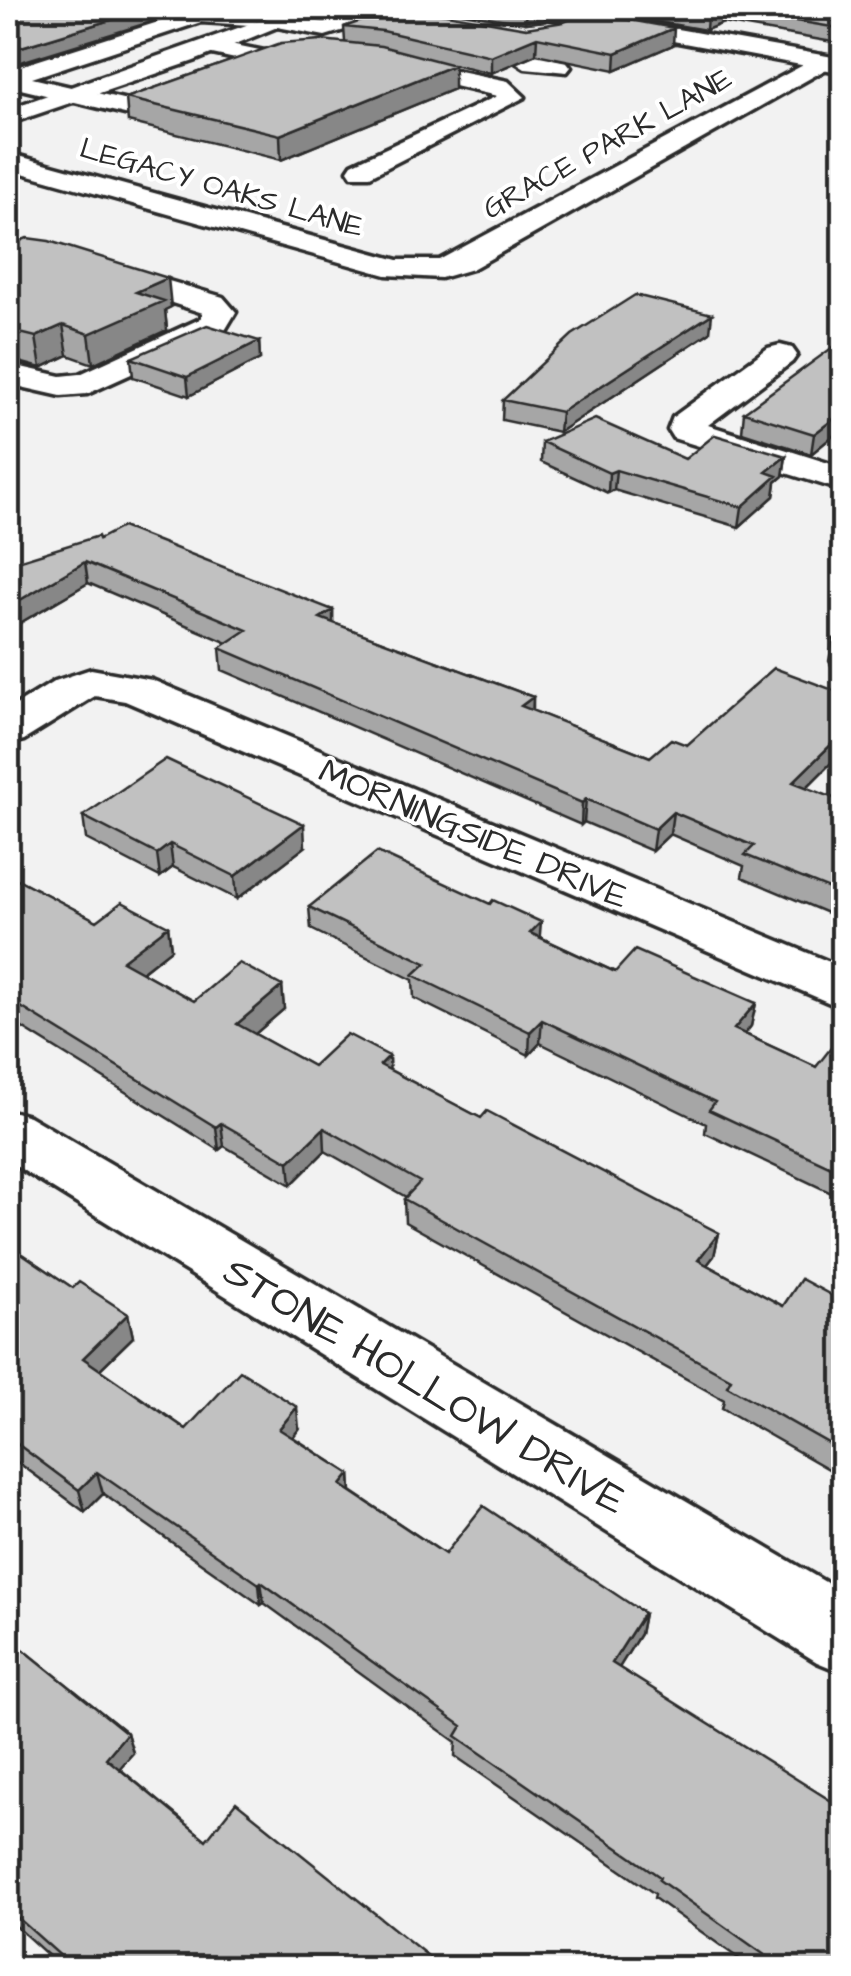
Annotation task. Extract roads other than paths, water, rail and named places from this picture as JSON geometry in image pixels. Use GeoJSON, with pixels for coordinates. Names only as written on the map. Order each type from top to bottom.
{"type":"FeatureCollection","features":[{"type":"Feature","properties":{"kind":"street"},"geometry":{"type":"LineString","coordinates":[[8,100],[250,19],[313,8]]}},
{"type":"Feature","properties":{"kind":"street"},"geometry":{"type":"LineString","coordinates":[[528,8],[833,64]]}},
{"type":"Feature","properties":{"kind":"street"},"geometry":{"type":"LineString","coordinates":[[8,117],[210,47],[281,14],[325,29],[386,10],[447,20]]}},
{"type":"Feature","properties":{"kind":"street"},"geometry":{"type":"LineString","coordinates":[[822,24],[844,13]]}},
{"type":"Feature","properties":{"kind":"street"},"geometry":{"type":"LineString","coordinates":[[8,78],[199,16],[250,19]]}},
{"type":"Feature","properties":{"kind":"street"},"geometry":{"type":"LineString","coordinates":[[539,34],[584,18]]}},
{"type":"Feature","properties":{"kind":"street"},"geometry":{"type":"LineString","coordinates":[[559,68],[525,60],[621,24]]}},
{"type":"Feature","properties":{"kind":"street"},"geometry":{"type":"LineString","coordinates":[[210,47],[350,56],[500,86],[513,97],[361,170]]}},
{"type":"Feature","properties":{"kind":"street"},"geometry":{"type":"LineString","coordinates":[[8,78],[129,108],[287,53]]}},
{"type":"Feature","properties":{"kind":"street","name":"GRACE PARK LANE"},"geometry":{"type":"LineString","coordinates":[[421,271],[461,263],[833,64]]}},
{"type":"Feature","properties":{"kind":"street","name":"LEGACY OAKS LANE"},"geometry":{"type":"LineString","coordinates":[[8,162],[380,265],[421,271]]}},
{"type":"Feature","properties":{"kind":"street"},"geometry":{"type":"LineString","coordinates":[[8,250],[56,257],[212,304],[220,312],[212,326],[86,384],[61,386],[8,374]]}},
{"type":"Feature","properties":{"kind":"street"},"geometry":{"type":"LineString","coordinates":[[780,355],[686,424],[686,430],[844,480]]}},
{"type":"Feature","properties":{"kind":"street","name":"MORNINGSIDE DRIVE"},"geometry":{"type":"LineString","coordinates":[[8,730],[71,690],[103,682],[136,689],[844,990]]}},
{"type":"Feature","properties":{"kind":"street","name":"STONE HOLLOW DRIVE"},"geometry":{"type":"LineString","coordinates":[[8,1132],[844,1636]]}}]}
